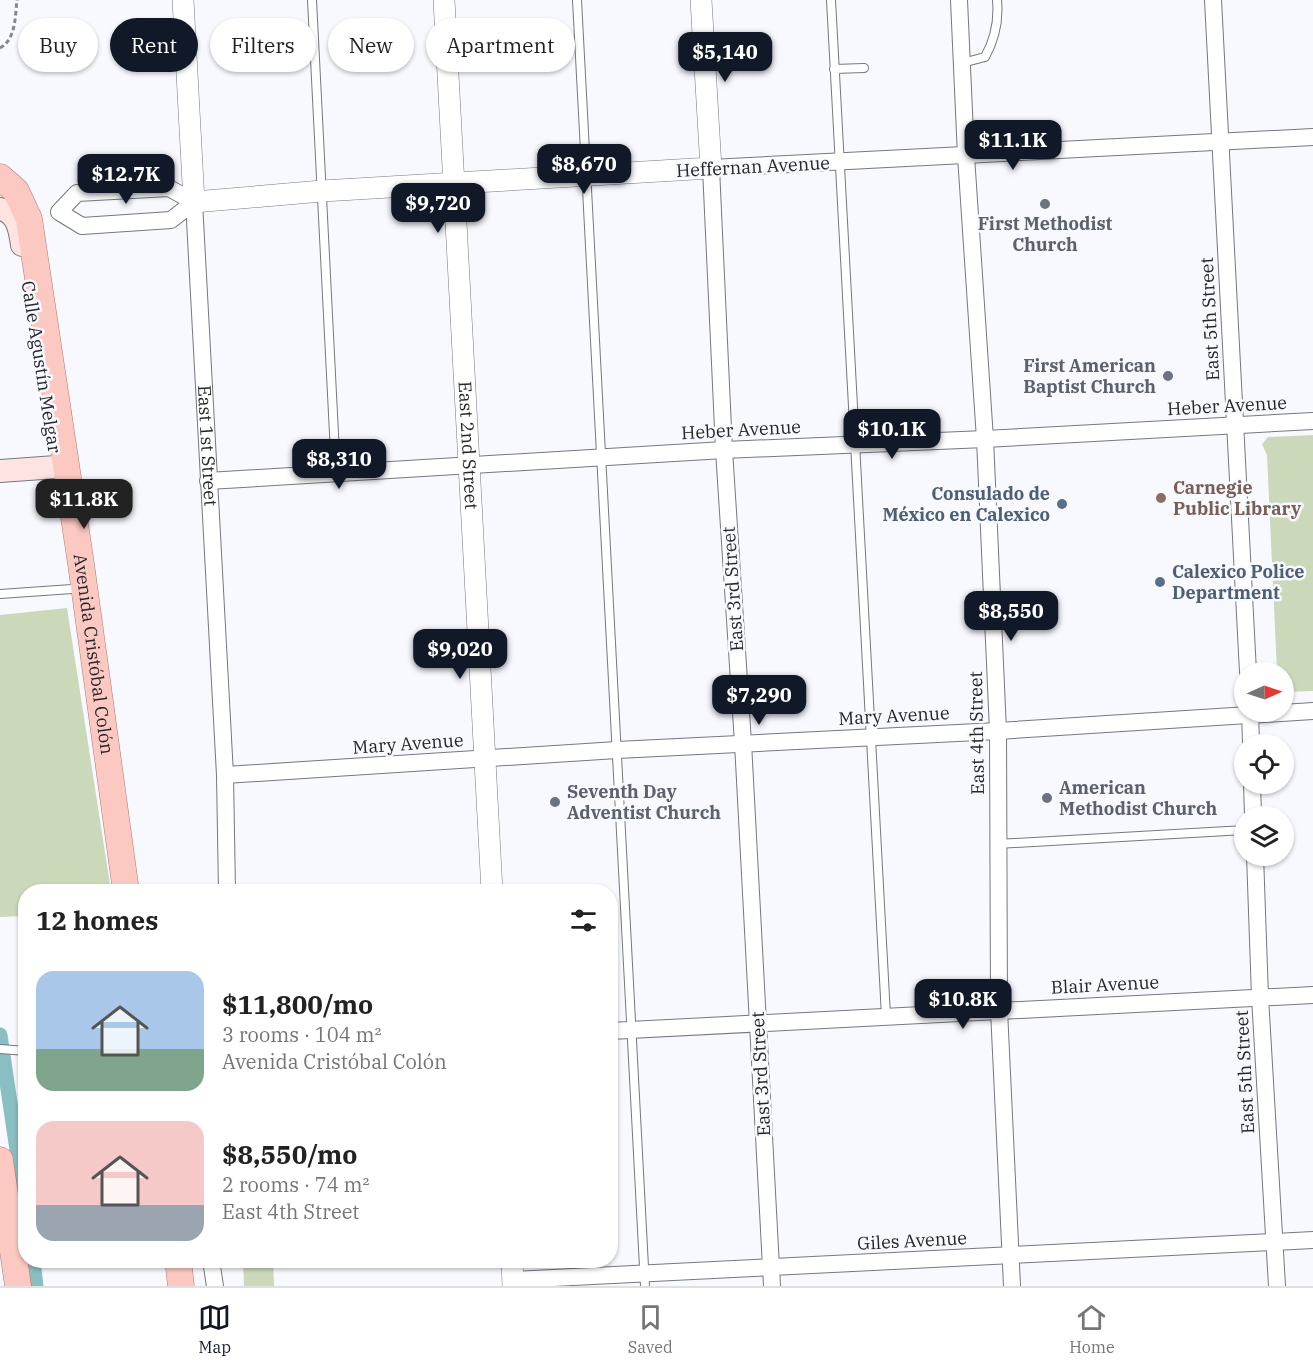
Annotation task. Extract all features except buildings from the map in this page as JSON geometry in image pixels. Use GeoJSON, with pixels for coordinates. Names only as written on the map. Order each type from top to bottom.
{"type":"FeatureCollection","features":[{"type":"Feature","properties":{"kind":"main road","name":"Avenida Cristóbal Colón"},"geometry":{"type":"LineString","coordinates":[[0,177],[16,191],[29,219],[81,564],[125,884]]}},
{"type":"Feature","properties":{"kind":"main road","name":"Calle Agustín Melgar"},"geometry":{"type":"LineString","coordinates":[[0,209],[6,210],[15,218],[20,229],[115,884]]}},
{"type":"Feature","properties":{"kind":"main road"},"geometry":{"type":"LineString","coordinates":[[0,471],[56,467]]}},
{"type":"Feature","properties":{"kind":"main road"},"geometry":{"type":"LineString","coordinates":[[0,1160],[18,1286]]}},
{"type":"Feature","properties":{"kind":"main road"},"geometry":{"type":"LineString","coordinates":[[173,1268],[181,1286]]}},
{"type":"Feature","properties":{"kind":"main road"},"geometry":{"type":"LineString","coordinates":[[179,1268],[181,1286]]}},
{"type":"Feature","properties":{"kind":"street","name":"East 1st Street"},"geometry":{"type":"LineString","coordinates":[[183,0],[225,775],[227,884]]}},
{"type":"Feature","properties":{"kind":"street","name":"East 2nd Street"},"geometry":{"type":"LineString","coordinates":[[444,0],[492,884]]}},
{"type":"Feature","properties":{"kind":"street","name":"East 3rd Street"},"geometry":{"type":"LineString","coordinates":[[701,0],[724,450],[743,743],[772,1286]]}},
{"type":"Feature","properties":{"kind":"street","name":"East 4th Street"},"geometry":{"type":"LineString","coordinates":[[959,0],[966,156],[985,439],[998,731],[999,1010],[1012,1286]]}},
{"type":"Feature","properties":{"kind":"street","name":"East 5th Street"},"geometry":{"type":"LineString","coordinates":[[1213,0],[1248,662]]}},
{"type":"Feature","properties":{"kind":"street","name":"Heffernan Avenue"},"geometry":{"type":"LineString","coordinates":[[194,202],[322,191],[586,175],[1313,137]]}},
{"type":"Feature","properties":{"kind":"street"},"geometry":{"type":"LineString","coordinates":[[169,188],[194,202],[171,220],[82,226],[59,212],[77,193],[169,188]]}},
{"type":"Feature","properties":{"kind":"street","name":"Heber Avenue"},"geometry":{"type":"LineString","coordinates":[[208,481],[724,450],[985,439],[1313,421]]}},
{"type":"Feature","properties":{"kind":"street","name":"Mary Avenue"},"geometry":{"type":"LineString","coordinates":[[1294,712],[1313,711]]}},
{"type":"Feature","properties":{"kind":"street","name":"Mary Avenue"},"geometry":{"type":"LineString","coordinates":[[225,775],[617,750],[998,731],[1234,714]]}},
{"type":"Feature","properties":{"kind":"street","name":"East 5th Street"},"geometry":{"type":"LineString","coordinates":[[1255,866],[1260,997],[1277,1286]]}},
{"type":"Feature","properties":{"kind":"street","name":"Blair Avenue"},"geometry":{"type":"LineString","coordinates":[[618,1031],[1313,995]]}},
{"type":"Feature","properties":{"kind":"street","name":"Giles Avenue"},"geometry":{"type":"LineString","coordinates":[[513,1275],[645,1280],[771,1268],[1313,1240]]}},
{"type":"Feature","properties":{"kind":"street"},"geometry":{"type":"LineString","coordinates":[[212,1268],[215,1286]]}},
{"type":"Feature","properties":{"kind":"lane"},"geometry":{"type":"LineString","coordinates":[[312,0],[336,473]]}},
{"type":"Feature","properties":{"kind":"lane"},"geometry":{"type":"LineString","coordinates":[[577,0],[645,1280]]}},
{"type":"Feature","properties":{"kind":"lane"},"geometry":{"type":"LineString","coordinates":[[831,0],[886,1016]]}},
{"type":"Feature","properties":{"kind":"lane"},"geometry":{"type":"LineString","coordinates":[[962,63],[985,57],[996,32],[997,0]]}},
{"type":"Feature","properties":{"kind":"lane"},"geometry":{"type":"LineString","coordinates":[[834,69],[864,68]]}},
{"type":"Feature","properties":{"kind":"lane"},"geometry":{"type":"LineString","coordinates":[[0,594],[72,589]]}},
{"type":"Feature","properties":{"kind":"lane"},"geometry":{"type":"LineString","coordinates":[[998,844],[1234,832]]}},
{"type":"Feature","properties":{"kind":"lane"},"geometry":{"type":"LineString","coordinates":[[0,1050],[18,1051]]}},
{"type":"Feature","properties":{"kind":"path"},"geometry":{"type":"LineString","coordinates":[[0,48],[7,44],[12,35],[17,0]]}},
{"type":"Feature","properties":{"kind":"green space"},"geometry":{"type":"Polygon","coordinates":[[[1313,435],[1313,691],[1294,692],[1294,662],[1277,662],[1267,455],[1262,444],[1268,437],[1313,435]]]}},
{"type":"Feature","properties":{"kind":"green space"},"geometry":{"type":"Polygon","coordinates":[[[67,608],[110,884],[18,884],[18,916],[0,917],[0,615],[67,608]]]}},
{"type":"Feature","properties":{"kind":"green space"},"geometry":{"type":"Polygon","coordinates":[[[243,1268],[273,1268],[274,1286],[244,1286],[243,1268]]]}},
{"type":"Feature","properties":{"kind":"waterway"},"geometry":{"type":"LineString","coordinates":[[0,1035],[18,1157]]}},
{"type":"Feature","properties":{"kind":"waterway"},"geometry":{"type":"LineString","coordinates":[[34,1268],[36,1286]]}},
{"type":"Feature","properties":{"kind":"place","name":"First Methodist Church"},"geometry":{"type":"Point","coordinates":[1045,204]}},
{"type":"Feature","properties":{"kind":"place","name":"First American Baptist Church"},"geometry":{"type":"Point","coordinates":[1168,376]}},
{"type":"Feature","properties":{"kind":"place","name":"Carnegie Public Library"},"geometry":{"type":"Point","coordinates":[1161,498]}},
{"type":"Feature","properties":{"kind":"place","name":"Consulado de México en Calexico"},"geometry":{"type":"Point","coordinates":[1062,504]}},
{"type":"Feature","properties":{"kind":"place","name":"Calexico Police Department"},"geometry":{"type":"Point","coordinates":[1160,582]}},
{"type":"Feature","properties":{"kind":"place","name":"American Methodist Church"},"geometry":{"type":"Point","coordinates":[1047,798]}},
{"type":"Feature","properties":{"kind":"place","name":"Seventh Day Adventist Church"},"geometry":{"type":"Point","coordinates":[555,802]}}]}
